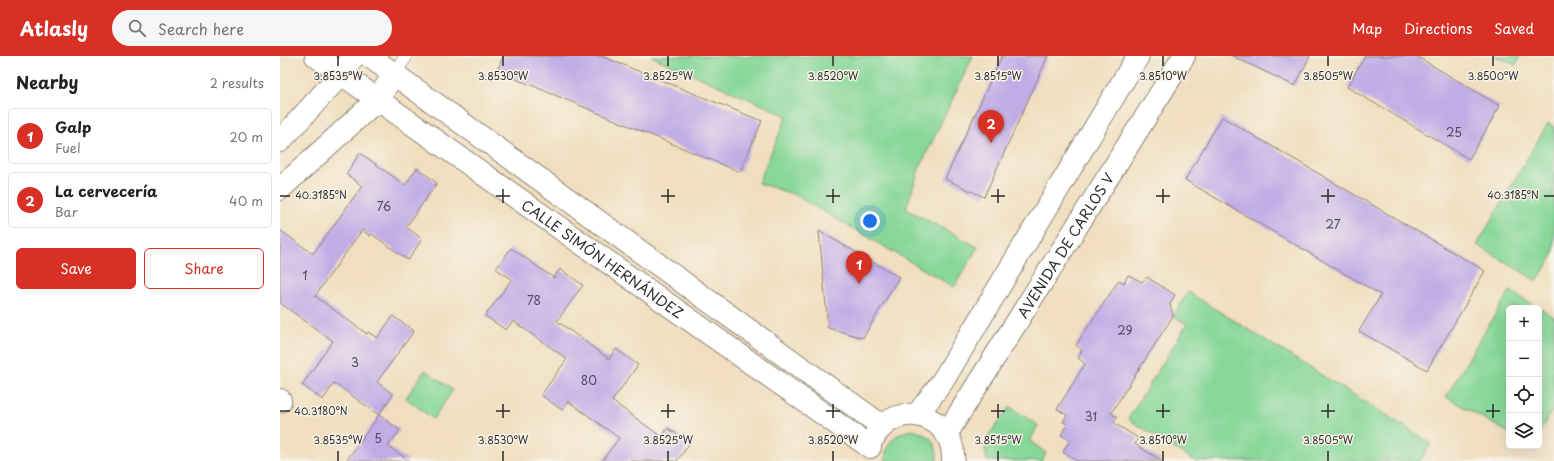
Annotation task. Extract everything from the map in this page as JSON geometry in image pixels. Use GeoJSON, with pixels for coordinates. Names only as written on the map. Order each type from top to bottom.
{"type":"FeatureCollection","features":[{"type":"Feature","properties":{"kind":"street","name":"CALLE SIMÓN HERNÁNDEZ"},"geometry":{"type":"LineString","coordinates":[[316,56],[348,64],[378,99],[870,454]]}},
{"type":"Feature","properties":{"kind":"street","name":"CALLE SIMÓN HERNÁNDEZ"},"geometry":{"type":"LineString","coordinates":[[369,56],[882,426]]}},
{"type":"Feature","properties":{"kind":"street"},"geometry":{"type":"LineString","coordinates":[[917,415],[942,382],[1138,56]]}},
{"type":"Feature","properties":{"kind":"street","name":"AVENIDA DE CARLOS V"},"geometry":{"type":"LineString","coordinates":[[947,433],[1184,56]]}},
{"type":"Feature","properties":{"kind":"street"},"geometry":{"type":"LineString","coordinates":[[280,141],[348,64]]}},
{"type":"Feature","properties":{"kind":"street"},"geometry":{"type":"LineString","coordinates":[[280,190],[378,99],[394,74]]}},
{"type":"Feature","properties":{"kind":"street"},"geometry":{"type":"LineString","coordinates":[[870,454],[875,436],[882,426],[892,419],[904,415],[917,415],[934,421],[947,433],[952,446],[953,461]]}},
{"type":"Feature","properties":{"kind":"lane"},"geometry":{"type":"LineString","coordinates":[[394,74],[406,56]]}},
{"type":"Feature","properties":{"kind":"green space"},"geometry":{"type":"Polygon","coordinates":[[[651,56],[973,56],[919,169],[906,209],[978,247],[954,287],[793,194],[758,183],[787,116],[651,56]]]}},
{"type":"Feature","properties":{"kind":"green space"},"geometry":{"type":"Polygon","coordinates":[[[1495,56],[1520,56],[1516,65],[1495,56]]]}},
{"type":"Feature","properties":{"kind":"green space"},"geometry":{"type":"Polygon","coordinates":[[[1548,123],[1554,127],[1554,253],[1537,281],[1477,245],[1548,123]]]}},
{"type":"Feature","properties":{"kind":"green space"},"geometry":{"type":"Polygon","coordinates":[[[1510,291],[1533,305],[1506,305],[1506,431],[1446,397],[1510,291]]]}},
{"type":"Feature","properties":{"kind":"green space"},"geometry":{"type":"Polygon","coordinates":[[[1188,292],[1431,443],[1420,461],[1195,461],[1128,419],[1187,324],[1173,316],[1188,292]]]}},
{"type":"Feature","properties":{"kind":"green space"},"geometry":{"type":"Polygon","coordinates":[[[1542,310],[1554,317],[1554,407],[1542,428],[1542,310]]]}},
{"type":"Feature","properties":{"kind":"green space"},"geometry":{"type":"Polygon","coordinates":[[[425,370],[453,390],[433,419],[406,398],[425,370]]]}},
{"type":"Feature","properties":{"kind":"green space"},"geometry":{"type":"Polygon","coordinates":[[[1010,407],[1038,425],[1030,441],[1046,453],[1042,461],[987,461],[985,447],[990,433],[1010,407]]]}},
{"type":"Feature","properties":{"kind":"green space"},"geometry":{"type":"Polygon","coordinates":[[[912,430],[924,434],[932,440],[936,449],[937,461],[886,461],[887,449],[892,440],[906,431],[912,430]]]}},
{"type":"Feature","properties":{"kind":"building"},"geometry":{"type":"Polygon","coordinates":[[[503,56],[601,56],[762,121],[740,172],[497,71],[503,56]]]}},
{"type":"Feature","properties":{"kind":"building"},"geometry":{"type":"Polygon","coordinates":[[[1002,56],[1048,56],[984,197],[945,179],[1002,56]]]}},
{"type":"Feature","properties":{"kind":"building"},"geometry":{"type":"Polygon","coordinates":[[[1232,56],[1310,56],[1295,86],[1232,56]]]}},
{"type":"Feature","properties":{"kind":"building"},"geometry":{"type":"Polygon","coordinates":[[[1365,56],[1416,56],[1500,106],[1469,159],[1347,87],[1365,56]]]}},
{"type":"Feature","properties":{"kind":"building"},"geometry":{"type":"Polygon","coordinates":[[[1222,117],[1485,271],[1427,370],[1359,331],[1381,295],[1185,180],[1222,117]]]}},
{"type":"Feature","properties":{"kind":"building"},"geometry":{"type":"Polygon","coordinates":[[[360,153],[405,185],[417,168],[437,183],[406,227],[422,239],[408,260],[372,234],[370,236],[362,230],[315,296],[367,334],[368,332],[377,338],[393,316],[414,331],[377,382],[393,394],[379,415],[334,383],[323,400],[302,385],[333,341],[280,303],[280,230],[313,254],[362,186],[346,174],[360,153]]]}},
{"type":"Feature","properties":{"kind":"building"},"geometry":{"type":"Polygon","coordinates":[[[819,231],[899,277],[863,338],[828,328],[819,231]]]}},
{"type":"Feature","properties":{"kind":"building"},"geometry":{"type":"Polygon","coordinates":[[[511,248],[554,278],[560,269],[583,285],[557,321],[609,359],[616,349],[638,365],[612,401],[662,437],[668,428],[690,443],[677,461],[602,461],[619,438],[568,401],[562,410],[541,395],[567,359],[513,321],[506,330],[485,316],[512,279],[496,269],[511,248]]]}},
{"type":"Feature","properties":{"kind":"building"},"geometry":{"type":"Polygon","coordinates":[[[1128,275],[1142,282],[1147,277],[1175,295],[1170,304],[1173,316],[1111,413],[1117,417],[1114,423],[1138,438],[1135,444],[1162,461],[1078,461],[1063,452],[1070,440],[1061,435],[1067,424],[1063,422],[1067,415],[1057,409],[1085,364],[1078,358],[1082,350],[1076,345],[1119,280],[1124,283],[1128,275]]]}},
{"type":"Feature","properties":{"kind":"building"},"geometry":{"type":"Polygon","coordinates":[[[379,415],[400,430],[388,446],[409,461],[346,461],[379,415]]]}},
{"type":"Feature","properties":{"kind":"place","name":"La cervecería"},"geometry":{"type":"Point","coordinates":[991,143]}},
{"type":"Feature","properties":{"kind":"place","name":"Galp"},"geometry":{"type":"Point","coordinates":[859,284]}}]}
